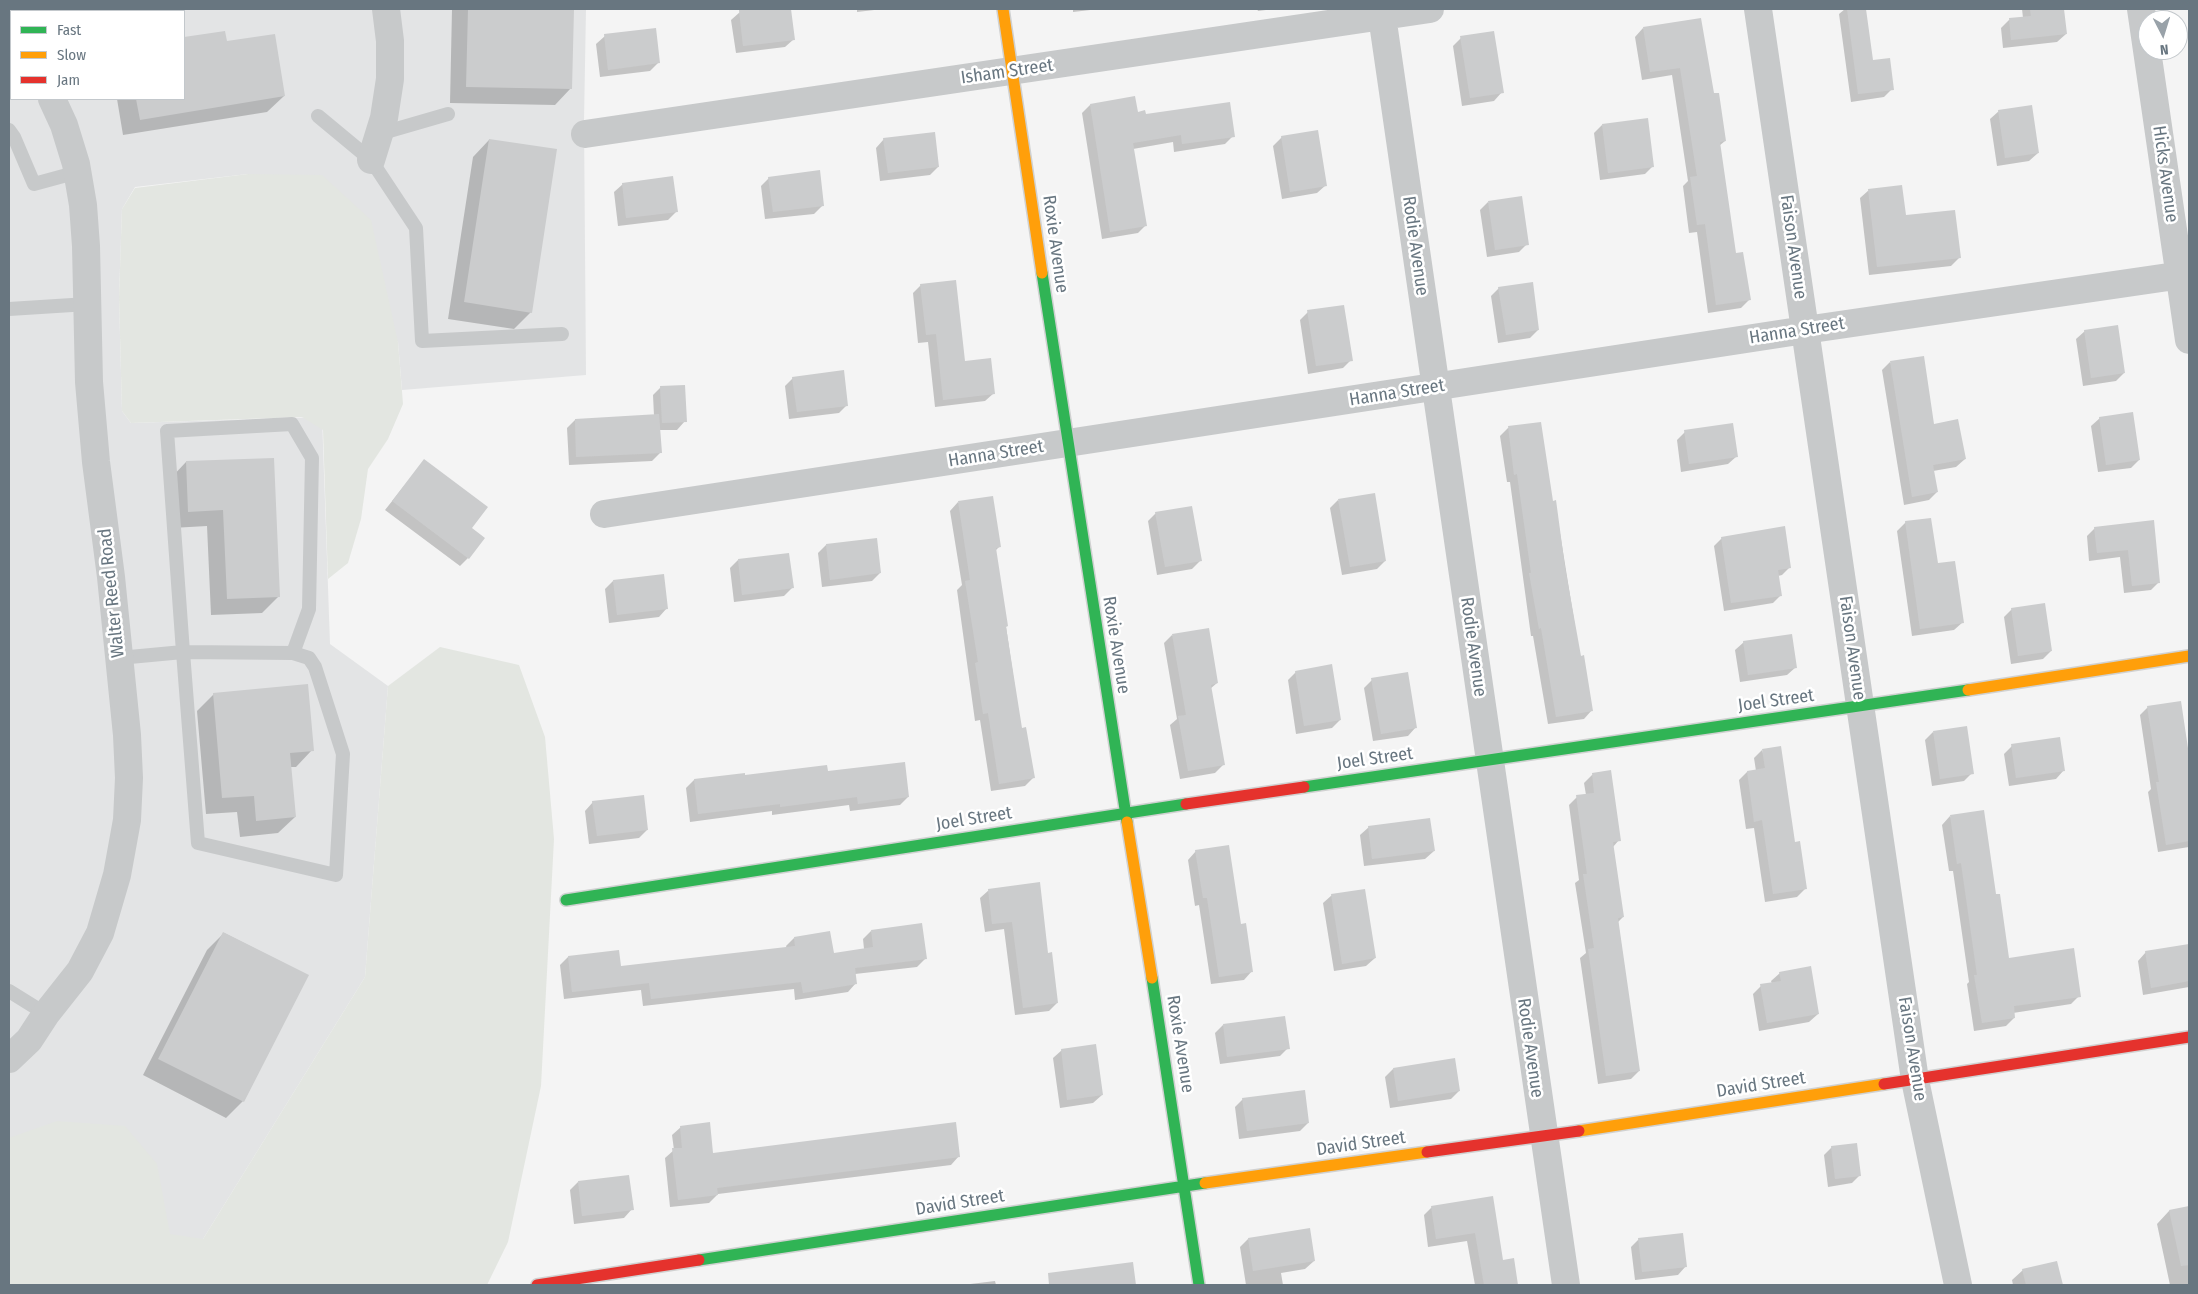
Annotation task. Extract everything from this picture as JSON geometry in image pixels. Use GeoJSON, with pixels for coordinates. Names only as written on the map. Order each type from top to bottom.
{"type":"FeatureCollection","features":[{"type":"Feature","properties":{"kind":"street"},"geometry":{"type":"LineString","coordinates":[[370,160],[384,118],[390,79],[390,40],[386,9]]}},
{"type":"Feature","properties":{"kind":"street","name":"Roxie Avenue"},"geometry":{"type":"LineString","coordinates":[[1003,9],[1066,443],[1185,1186],[1199,1285]]}},
{"type":"Feature","properties":{"kind":"street","name":"Isham Street"},"geometry":{"type":"LineString","coordinates":[[585,134],[1012,71],[1381,12],[1430,9]]}},
{"type":"Feature","properties":{"kind":"street","name":"Faison Avenue"},"geometry":{"type":"LineString","coordinates":[[1758,9],[1915,1080],[1958,1285]]}},
{"type":"Feature","properties":{"kind":"street","name":"Hicks Avenue"},"geometry":{"type":"LineString","coordinates":[[2141,9],[2185,274],[2189,340]]}},
{"type":"Feature","properties":{"kind":"street","name":"Rodie Avenue"},"geometry":{"type":"LineString","coordinates":[[1381,12],[1566,1285]]}},
{"type":"Feature","properties":{"kind":"street","name":"Walter Reed Road"},"geometry":{"type":"LineString","coordinates":[[9,1059],[29,1040],[46,1014],[80,971],[100,933],[117,875],[127,820],[129,778],[120,658],[94,444],[89,382],[84,205],[78,172],[64,125],[52,100]]}},
{"type":"Feature","properties":{"kind":"street","name":"Hanna Street"},"geometry":{"type":"LineString","coordinates":[[604,514],[1805,330],[2185,274]]}},
{"type":"Feature","properties":{"kind":"street","name":"Joel Street"},"geometry":{"type":"LineString","coordinates":[[566,900],[1126,813],[2189,656]]}},
{"type":"Feature","properties":{"kind":"street","name":"David Street"},"geometry":{"type":"LineString","coordinates":[[537,1285],[1185,1186],[1543,1136],[2189,1037]]}},
{"type":"Feature","properties":{"kind":"lane"},"geometry":{"type":"LineString","coordinates":[[379,134],[448,114]]}},
{"type":"Feature","properties":{"kind":"lane"},"geometry":{"type":"LineString","coordinates":[[318,116],[370,160],[416,228],[422,340],[562,334]]}},
{"type":"Feature","properties":{"kind":"lane"},"geometry":{"type":"LineString","coordinates":[[9,130],[14,137],[34,184],[78,172]]}},
{"type":"Feature","properties":{"kind":"lane"},"geometry":{"type":"LineString","coordinates":[[9,309],[88,304]]}},
{"type":"Feature","properties":{"kind":"lane"},"geometry":{"type":"LineString","coordinates":[[120,658],[183,652],[293,653],[309,658],[315,667],[343,754],[336,875],[198,843],[183,652],[166,431],[292,424],[312,458],[309,609],[293,653]]}},
{"type":"Feature","properties":{"kind":"lane"},"geometry":{"type":"LineString","coordinates":[[9,990],[46,1014]]}},
{"type":"Feature","properties":{"kind":"shaded area"},"geometry":{"type":"Polygon","coordinates":[[[9,9],[586,9],[584,121],[586,375],[402,390],[398,342],[248,174],[135,187],[122,209],[119,297],[122,411],[131,423],[322,417],[330,644],[388,686],[365,977],[203,1239],[9,1285],[9,9]]]}},
{"type":"Feature","properties":{"kind":"shaded area"},"geometry":{"type":"Polygon","coordinates":[[[248,174],[322,175],[371,220],[398,342],[403,404],[388,439],[368,469],[361,519],[348,563],[328,579],[323,430],[302,417],[131,423],[122,411],[119,297],[122,209],[135,188],[248,174]]]}},
{"type":"Feature","properties":{"kind":"shaded area"},"geometry":{"type":"Polygon","coordinates":[[[440,647],[519,665],[545,737],[554,839],[541,1086],[508,1242],[487,1285],[9,1285],[9,1138],[57,1121],[125,1126],[157,1164],[170,1234],[203,1239],[365,977],[388,686],[440,647]]]}},
{"type":"Feature","properties":{"kind":"building"},"geometry":{"type":"Polygon","coordinates":[[[468,9],[574,9],[572,89],[466,87],[468,9]]]}},
{"type":"Feature","properties":{"kind":"building"},"geometry":{"type":"Polygon","coordinates":[[[791,9],[795,40],[743,46],[739,10],[791,9]]]}},
{"type":"Feature","properties":{"kind":"building"},"geometry":{"type":"Polygon","coordinates":[[[1847,9],[1866,9],[1873,60],[1890,58],[1894,90],[1858,94],[1847,9]]]}},
{"type":"Feature","properties":{"kind":"building"},"geometry":{"type":"Polygon","coordinates":[[[2030,9],[2064,9],[2067,34],[2011,40],[2009,18],[2031,16],[2030,9]]]}},
{"type":"Feature","properties":{"kind":"building"},"geometry":{"type":"Polygon","coordinates":[[[1701,18],[1714,93],[1719,93],[1726,141],[1720,142],[1736,253],[1743,252],[1751,300],[1716,305],[1705,224],[1697,225],[1690,177],[1697,176],[1680,68],[1650,72],[1643,27],[1701,18]]]}},
{"type":"Feature","properties":{"kind":"building"},"geometry":{"type":"Polygon","coordinates":[[[656,28],[660,63],[608,70],[604,34],[656,28]]]}},
{"type":"Feature","properties":{"kind":"building"},"geometry":{"type":"Polygon","coordinates":[[[225,31],[227,41],[275,34],[285,96],[140,120],[136,100],[185,100],[185,37],[225,31]]]}},
{"type":"Feature","properties":{"kind":"building"},"geometry":{"type":"Polygon","coordinates":[[[1494,31],[1504,93],[1470,98],[1460,36],[1494,31]]]}},
{"type":"Feature","properties":{"kind":"building"},"geometry":{"type":"Polygon","coordinates":[[[1135,96],[1138,112],[1145,110],[1146,114],[1230,102],[1235,137],[1182,144],[1181,135],[1133,143],[1147,226],[1110,232],[1090,104],[1135,96]]]}},
{"type":"Feature","properties":{"kind":"building"},"geometry":{"type":"Polygon","coordinates":[[[2032,105],[2039,153],[2005,158],[1998,110],[2032,105]]]}},
{"type":"Feature","properties":{"kind":"building"},"geometry":{"type":"Polygon","coordinates":[[[1648,118],[1654,167],[1608,173],[1602,124],[1648,118]]]}},
{"type":"Feature","properties":{"kind":"building"},"geometry":{"type":"Polygon","coordinates":[[[1318,130],[1327,186],[1290,192],[1281,136],[1318,130]]]}},
{"type":"Feature","properties":{"kind":"building"},"geometry":{"type":"Polygon","coordinates":[[[935,132],[939,167],[888,173],[883,138],[935,132]]]}},
{"type":"Feature","properties":{"kind":"building"},"geometry":{"type":"Polygon","coordinates":[[[489,139],[557,149],[532,313],[464,302],[489,139]]]}},
{"type":"Feature","properties":{"kind":"building"},"geometry":{"type":"Polygon","coordinates":[[[820,170],[824,206],[773,212],[768,177],[820,170]]]}},
{"type":"Feature","properties":{"kind":"building"},"geometry":{"type":"Polygon","coordinates":[[[673,176],[678,212],[626,218],[622,183],[673,176]]]}},
{"type":"Feature","properties":{"kind":"building"},"geometry":{"type":"Polygon","coordinates":[[[1902,185],[1906,215],[1955,210],[1961,258],[1877,267],[1868,189],[1902,185]]]}},
{"type":"Feature","properties":{"kind":"building"},"geometry":{"type":"Polygon","coordinates":[[[1522,196],[1529,245],[1495,250],[1488,201],[1522,196]]]}},
{"type":"Feature","properties":{"kind":"building"},"geometry":{"type":"Polygon","coordinates":[[[956,280],[965,361],[991,358],[995,394],[943,400],[936,334],[926,335],[920,284],[956,280]]]}},
{"type":"Feature","properties":{"kind":"building"},"geometry":{"type":"Polygon","coordinates":[[[1533,282],[1539,330],[1506,335],[1498,287],[1533,282]]]}},
{"type":"Feature","properties":{"kind":"building"},"geometry":{"type":"Polygon","coordinates":[[[1344,305],[1353,361],[1316,366],[1307,310],[1344,305]]]}},
{"type":"Feature","properties":{"kind":"building"},"geometry":{"type":"Polygon","coordinates":[[[2118,325],[2125,373],[2091,378],[2084,330],[2118,325]]]}},
{"type":"Feature","properties":{"kind":"building"},"geometry":{"type":"Polygon","coordinates":[[[1924,356],[1934,424],[1958,419],[1966,459],[1933,465],[1938,492],[1912,497],[1890,361],[1924,356]]]}},
{"type":"Feature","properties":{"kind":"building"},"geometry":{"type":"Polygon","coordinates":[[[844,370],[848,406],[797,412],[792,377],[844,370]]]}},
{"type":"Feature","properties":{"kind":"building"},"geometry":{"type":"Polygon","coordinates":[[[685,385],[687,422],[662,423],[660,386],[685,385]]]}},
{"type":"Feature","properties":{"kind":"building"},"geometry":{"type":"Polygon","coordinates":[[[2133,412],[2140,460],[2106,465],[2099,417],[2133,412]]]}},
{"type":"Feature","properties":{"kind":"building"},"geometry":{"type":"Polygon","coordinates":[[[659,414],[662,453],[576,457],[575,419],[659,414]]]}},
{"type":"Feature","properties":{"kind":"building"},"geometry":{"type":"Polygon","coordinates":[[[1541,422],[1553,501],[1556,500],[1565,567],[1581,656],[1584,655],[1593,711],[1556,717],[1541,628],[1539,629],[1529,573],[1531,573],[1517,474],[1514,475],[1508,426],[1541,422]]]}},
{"type":"Feature","properties":{"kind":"building"},"geometry":{"type":"Polygon","coordinates":[[[1733,423],[1738,457],[1689,464],[1684,430],[1733,423]]]}},
{"type":"Feature","properties":{"kind":"building"},"geometry":{"type":"Polygon","coordinates":[[[274,458],[280,597],[227,599],[223,510],[188,512],[186,461],[274,458]]]}},
{"type":"Feature","properties":{"kind":"building"},"geometry":{"type":"Polygon","coordinates":[[[424,459],[488,507],[472,528],[485,538],[469,559],[392,501],[424,459]]]}},
{"type":"Feature","properties":{"kind":"building"},"geometry":{"type":"Polygon","coordinates":[[[1375,493],[1386,561],[1350,567],[1338,499],[1375,493]]]}},
{"type":"Feature","properties":{"kind":"building"},"geometry":{"type":"Polygon","coordinates":[[[993,496],[1001,547],[996,548],[1008,626],[1006,627],[1022,728],[1026,727],[1035,778],[999,784],[988,713],[983,714],[975,663],[978,662],[965,581],[970,580],[958,501],[993,496]]]}},
{"type":"Feature","properties":{"kind":"building"},"geometry":{"type":"Polygon","coordinates":[[[1192,506],[1202,561],[1165,567],[1155,512],[1192,506]]]}},
{"type":"Feature","properties":{"kind":"building"},"geometry":{"type":"Polygon","coordinates":[[[1931,518],[1938,563],[1955,561],[1964,623],[1920,629],[1905,521],[1931,518]]]}},
{"type":"Feature","properties":{"kind":"building"},"geometry":{"type":"Polygon","coordinates":[[[2154,520],[2160,583],[2132,586],[2128,550],[2097,553],[2094,527],[2154,520]]]}},
{"type":"Feature","properties":{"kind":"building"},"geometry":{"type":"Polygon","coordinates":[[[1785,526],[1791,568],[1778,570],[1782,596],[1731,603],[1721,537],[1785,526]]]}},
{"type":"Feature","properties":{"kind":"building"},"geometry":{"type":"Polygon","coordinates":[[[877,538],[881,573],[830,580],[826,544],[877,538]]]}},
{"type":"Feature","properties":{"kind":"building"},"geometry":{"type":"Polygon","coordinates":[[[789,553],[794,588],[742,595],[738,559],[789,553]]]}},
{"type":"Feature","properties":{"kind":"building"},"geometry":{"type":"Polygon","coordinates":[[[664,574],[668,609],[617,615],[613,580],[664,574]]]}},
{"type":"Feature","properties":{"kind":"building"},"geometry":{"type":"Polygon","coordinates":[[[2045,603],[2052,651],[2018,656],[2011,608],[2045,603]]]}},
{"type":"Feature","properties":{"kind":"building"},"geometry":{"type":"Polygon","coordinates":[[[1209,628],[1218,683],[1211,685],[1225,765],[1188,771],[1178,716],[1186,715],[1172,634],[1209,628]]]}},
{"type":"Feature","properties":{"kind":"building"},"geometry":{"type":"Polygon","coordinates":[[[1792,634],[1797,668],[1748,675],[1743,641],[1792,634]]]}},
{"type":"Feature","properties":{"kind":"building"},"geometry":{"type":"Polygon","coordinates":[[[1332,664],[1341,720],[1304,726],[1295,671],[1332,664]]]}},
{"type":"Feature","properties":{"kind":"building"},"geometry":{"type":"Polygon","coordinates":[[[1408,672],[1417,728],[1381,734],[1371,678],[1408,672]]]}},
{"type":"Feature","properties":{"kind":"building"},"geometry":{"type":"Polygon","coordinates":[[[308,684],[314,751],[290,753],[296,817],[256,821],[254,796],[222,798],[213,693],[308,684]]]}},
{"type":"Feature","properties":{"kind":"building"},"geometry":{"type":"Polygon","coordinates":[[[2181,701],[2189,755],[2189,841],[2166,845],[2156,782],[2159,782],[2147,706],[2181,701]]]}},
{"type":"Feature","properties":{"kind":"building"},"geometry":{"type":"Polygon","coordinates":[[[1967,726],[1974,774],[1940,779],[1933,731],[1967,726]]]}},
{"type":"Feature","properties":{"kind":"building"},"geometry":{"type":"Polygon","coordinates":[[[2060,737],[2065,771],[2016,778],[2011,744],[2060,737]]]}},
{"type":"Feature","properties":{"kind":"building"},"geometry":{"type":"Polygon","coordinates":[[[1781,746],[1795,842],[1800,841],[1807,889],[1773,894],[1762,820],[1754,822],[1747,771],[1765,768],[1762,749],[1781,746]]]}},
{"type":"Feature","properties":{"kind":"building"},"geometry":{"type":"Polygon","coordinates":[[[905,762],[909,797],[858,804],[857,797],[780,807],[780,804],[698,814],[694,779],[827,765],[828,771],[905,762]]]}},
{"type":"Feature","properties":{"kind":"building"},"geometry":{"type":"Polygon","coordinates":[[[1611,770],[1621,841],[1613,842],[1624,917],[1618,918],[1640,1071],[1606,1076],[1588,949],[1594,948],[1583,874],[1587,874],[1576,795],[1594,793],[1592,773],[1611,770]]]}},
{"type":"Feature","properties":{"kind":"building"},"geometry":{"type":"Polygon","coordinates":[[[644,795],[648,830],[597,836],[592,801],[644,795]]]}},
{"type":"Feature","properties":{"kind":"building"},"geometry":{"type":"Polygon","coordinates":[[[1984,810],[1996,894],[2000,894],[2009,958],[2074,948],[2081,997],[2014,1006],[2015,1018],[1982,1023],[1974,975],[1977,975],[1961,863],[1957,864],[1950,815],[1984,810]]]}},
{"type":"Feature","properties":{"kind":"building"},"geometry":{"type":"Polygon","coordinates":[[[1430,818],[1435,851],[1372,859],[1368,826],[1430,818]]]}},
{"type":"Feature","properties":{"kind":"building"},"geometry":{"type":"Polygon","coordinates":[[[1229,845],[1241,924],[1246,923],[1253,972],[1219,977],[1207,898],[1203,898],[1195,850],[1229,845]]]}},
{"type":"Feature","properties":{"kind":"building"},"geometry":{"type":"Polygon","coordinates":[[[1040,882],[1048,953],[1052,952],[1058,1003],[1023,1008],[1012,922],[992,924],[988,889],[1040,882]]]}},
{"type":"Feature","properties":{"kind":"building"},"geometry":{"type":"Polygon","coordinates":[[[1365,889],[1376,958],[1342,964],[1331,894],[1365,889]]]}},
{"type":"Feature","properties":{"kind":"building"},"geometry":{"type":"Polygon","coordinates":[[[922,923],[927,959],[855,968],[857,984],[803,993],[801,982],[651,999],[649,983],[572,992],[568,956],[619,950],[621,966],[795,946],[794,937],[830,931],[834,953],[873,947],[871,930],[922,923]]]}},
{"type":"Feature","properties":{"kind":"building"},"geometry":{"type":"Polygon","coordinates":[[[223,932],[309,975],[244,1102],[158,1059],[223,932]]]}},
{"type":"Feature","properties":{"kind":"building"},"geometry":{"type":"Polygon","coordinates":[[[2189,944],[2189,981],[2151,988],[2145,951],[2189,944]]]}},
{"type":"Feature","properties":{"kind":"building"},"geometry":{"type":"Polygon","coordinates":[[[1811,966],[1819,1014],[1767,1023],[1760,984],[1781,981],[1779,972],[1811,966]]]}},
{"type":"Feature","properties":{"kind":"building"},"geometry":{"type":"Polygon","coordinates":[[[1285,1016],[1290,1049],[1227,1057],[1223,1024],[1285,1016]]]}},
{"type":"Feature","properties":{"kind":"building"},"geometry":{"type":"Polygon","coordinates":[[[1096,1044],[1103,1095],[1067,1100],[1061,1049],[1096,1044]]]}},
{"type":"Feature","properties":{"kind":"building"},"geometry":{"type":"Polygon","coordinates":[[[1455,1058],[1460,1091],[1398,1101],[1393,1068],[1455,1058]]]}},
{"type":"Feature","properties":{"kind":"building"},"geometry":{"type":"Polygon","coordinates":[[[1305,1090],[1309,1123],[1247,1131],[1242,1098],[1305,1090]]]}},
{"type":"Feature","properties":{"kind":"building"},"geometry":{"type":"Polygon","coordinates":[[[710,1122],[713,1153],[956,1122],[960,1157],[717,1188],[718,1195],[678,1200],[672,1148],[682,1148],[680,1126],[710,1122]]]}},
{"type":"Feature","properties":{"kind":"building"},"geometry":{"type":"Polygon","coordinates":[[[1857,1143],[1861,1176],[1835,1179],[1831,1146],[1857,1143]]]}},
{"type":"Feature","properties":{"kind":"building"},"geometry":{"type":"Polygon","coordinates":[[[629,1175],[634,1210],[582,1216],[578,1181],[629,1175]]]}},
{"type":"Feature","properties":{"kind":"building"},"geometry":{"type":"Polygon","coordinates":[[[1493,1196],[1503,1260],[1514,1258],[1518,1285],[1484,1285],[1475,1233],[1436,1239],[1431,1206],[1493,1196]]]}},
{"type":"Feature","properties":{"kind":"building"},"geometry":{"type":"Polygon","coordinates":[[[2189,1206],[2189,1265],[2181,1266],[2169,1210],[2189,1206]]]}},
{"type":"Feature","properties":{"kind":"building"},"geometry":{"type":"Polygon","coordinates":[[[1310,1228],[1315,1261],[1253,1271],[1248,1238],[1310,1228]]]}},
{"type":"Feature","properties":{"kind":"building"},"geometry":{"type":"Polygon","coordinates":[[[1683,1233],[1687,1267],[1642,1272],[1638,1238],[1683,1233]]]}},
{"type":"Feature","properties":{"kind":"building"},"geometry":{"type":"Polygon","coordinates":[[[2057,1261],[2063,1285],[2026,1285],[2022,1269],[2057,1261]]]}},
{"type":"Feature","properties":{"kind":"building"},"geometry":{"type":"Polygon","coordinates":[[[1133,1262],[1136,1285],[1049,1285],[1048,1273],[1133,1262]]]}},
{"type":"Feature","properties":{"kind":"traffic: fast"},"geometry":{"type":"LineString","coordinates":[[1042,273],[1127,822]]}},
{"type":"Feature","properties":{"kind":"traffic: fast"},"geometry":{"type":"LineString","coordinates":[[1304,787],[1968,690]]}},
{"type":"Feature","properties":{"kind":"traffic: fast"},"geometry":{"type":"LineString","coordinates":[[566,900],[1186,804]]}},
{"type":"Feature","properties":{"kind":"traffic: fast"},"geometry":{"type":"LineString","coordinates":[[1152,978],[1199,1285]]}},
{"type":"Feature","properties":{"kind":"traffic: fast"},"geometry":{"type":"LineString","coordinates":[[699,1260],[1205,1183]]}},
{"type":"Feature","properties":{"kind":"traffic: slow"},"geometry":{"type":"LineString","coordinates":[[1003,9],[1042,273]]}},
{"type":"Feature","properties":{"kind":"traffic: slow"},"geometry":{"type":"LineString","coordinates":[[1968,690],[2189,656]]}},
{"type":"Feature","properties":{"kind":"traffic: slow"},"geometry":{"type":"LineString","coordinates":[[1127,822],[1152,978]]}},
{"type":"Feature","properties":{"kind":"traffic: slow"},"geometry":{"type":"LineString","coordinates":[[1579,1131],[1884,1084]]}},
{"type":"Feature","properties":{"kind":"traffic: slow"},"geometry":{"type":"LineString","coordinates":[[1205,1183],[1427,1152]]}},
{"type":"Feature","properties":{"kind":"traffic: jam"},"geometry":{"type":"LineString","coordinates":[[1186,804],[1304,787]]}},
{"type":"Feature","properties":{"kind":"traffic: jam"},"geometry":{"type":"LineString","coordinates":[[1884,1084],[2189,1037]]}},
{"type":"Feature","properties":{"kind":"traffic: jam"},"geometry":{"type":"LineString","coordinates":[[1427,1152],[1579,1131]]}},
{"type":"Feature","properties":{"kind":"traffic: jam"},"geometry":{"type":"LineString","coordinates":[[537,1285],[699,1260]]}}]}
